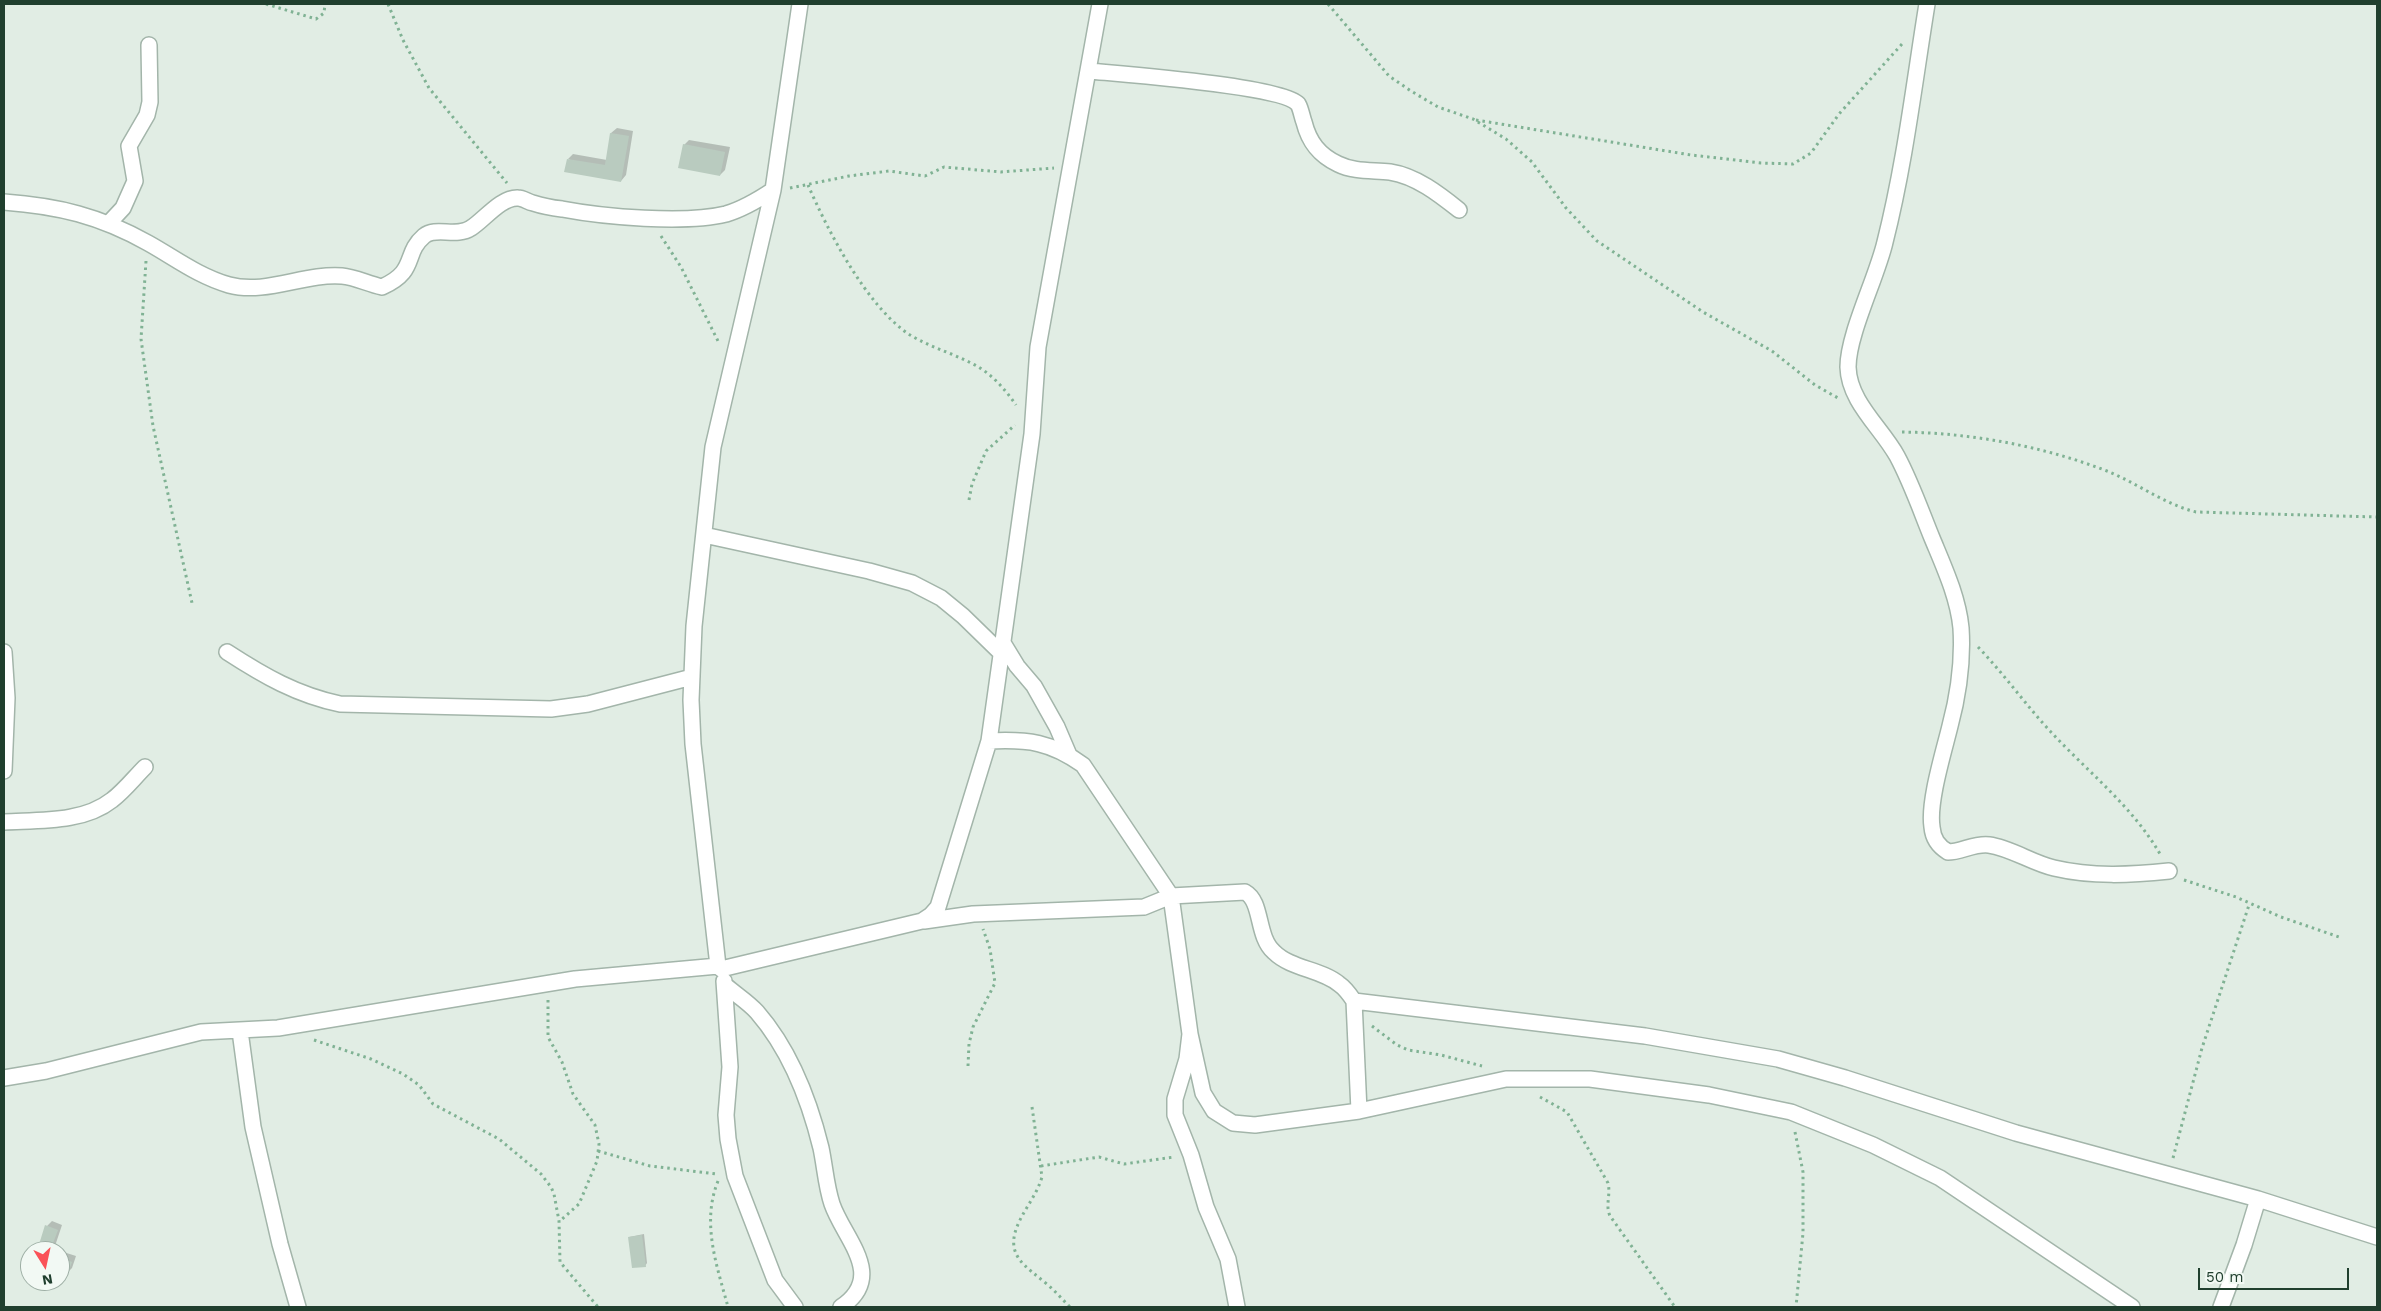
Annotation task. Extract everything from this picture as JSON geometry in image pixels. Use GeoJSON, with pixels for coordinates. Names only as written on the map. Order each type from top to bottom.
{"type":"FeatureCollection","features":[{"type":"Feature","properties":{"kind":"street"},"geometry":{"type":"LineString","coordinates":[[795,1307],[775,1280],[735,1176],[728,1140],[726,1115],[730,1067],[725,985],[719,968],[693,744],[692,677],[694,626],[713,447],[729,372],[745,319],[773,190],[800,4]]}},
{"type":"Feature","properties":{"kind":"street"},"geometry":{"type":"LineString","coordinates":[[922,921],[931,915],[938,906],[989,741],[1032,434],[1038,347],[1070,166],[1090,70],[1100,4]]}},
{"type":"Feature","properties":{"kind":"street"},"geometry":{"type":"LineString","coordinates":[[1927,4],[1910,126],[1893,214],[1881,260],[1854,338],[1848,367],[1854,391],[1865,413],[1882,432],[1909,482],[1954,597],[1961,628],[1959,676],[1951,723],[1940,766],[1931,825],[1935,841],[1948,852],[1976,846],[1994,846],[2055,869],[2132,875],[2169,871]]}},
{"type":"Feature","properties":{"kind":"street"},"geometry":{"type":"LineString","coordinates":[[109,223],[124,208],[135,181],[129,146],[147,115],[150,102],[149,45]]}},
{"type":"Feature","properties":{"kind":"street"},"geometry":{"type":"LineString","coordinates":[[1090,70],[1177,79],[1270,93],[1290,100],[1298,104],[1309,140],[1321,154],[1339,165],[1364,170],[1392,172],[1412,180],[1434,190],[1459,210]]}},
{"type":"Feature","properties":{"kind":"street"},"geometry":{"type":"LineString","coordinates":[[4,202],[38,204],[85,214],[109,223],[148,243],[193,271],[232,285],[250,286],[342,276],[382,287],[400,278],[407,269],[418,244],[424,236],[431,232],[460,233],[470,229],[504,202],[518,198],[563,210],[652,218],[724,214],[744,208],[773,190]]}},
{"type":"Feature","properties":{"kind":"street"},"geometry":{"type":"LineString","coordinates":[[704,535],[870,571],[912,583],[941,598],[1003,648],[1034,686],[1057,727],[1069,755]]}},
{"type":"Feature","properties":{"kind":"street"},"geometry":{"type":"LineString","coordinates":[[4,652],[7,698],[4,771]]}},
{"type":"Feature","properties":{"kind":"street"},"geometry":{"type":"LineString","coordinates":[[227,652],[273,680],[311,698],[340,704],[551,709],[588,704],[692,677]]}},
{"type":"Feature","properties":{"kind":"street"},"geometry":{"type":"LineString","coordinates":[[989,741],[1016,740],[1047,744],[1069,755],[1083,765],[1171,896],[1190,1034],[1203,1093],[1214,1111],[1234,1123],[1254,1126],[1359,1112],[1506,1079],[1590,1080],[1709,1095],[1791,1112],[1873,1145],[1940,1178],[2132,1307]]}},
{"type":"Feature","properties":{"kind":"street"},"geometry":{"type":"LineString","coordinates":[[4,822],[64,818],[96,811],[113,800],[145,767]]}},
{"type":"Feature","properties":{"kind":"street"},"geometry":{"type":"LineString","coordinates":[[4,1078],[46,1071],[201,1032],[278,1028],[549,983],[719,968],[867,936],[922,921],[973,914],[1144,907],[1171,896],[1245,892],[1253,899],[1263,937],[1274,953],[1296,965],[1340,984],[1356,1007],[1359,1112]]}},
{"type":"Feature","properties":{"kind":"street"},"geometry":{"type":"LineString","coordinates":[[725,985],[756,1011],[779,1044],[800,1080],[820,1148],[833,1207],[855,1247],[861,1264],[860,1283],[852,1300],[842,1307]]}},
{"type":"Feature","properties":{"kind":"street"},"geometry":{"type":"LineString","coordinates":[[1356,1007],[1645,1036],[1778,1059],[1845,1078],[2016,1133],[2258,1199],[2377,1237]]}},
{"type":"Feature","properties":{"kind":"street"},"geometry":{"type":"LineString","coordinates":[[240,1031],[253,1127],[280,1244],[298,1307]]}},
{"type":"Feature","properties":{"kind":"street"},"geometry":{"type":"LineString","coordinates":[[1190,1034],[1187,1060],[1183,1068],[1174,1108],[1192,1155],[1206,1207],[1228,1259],[1236,1307]]}},
{"type":"Feature","properties":{"kind":"street"},"geometry":{"type":"LineString","coordinates":[[2221,1307],[2238,1264],[2258,1199]]}},
{"type":"Feature","properties":{"kind":"path"},"geometry":{"type":"LineString","coordinates":[[266,4],[316,20],[324,13],[325,4]]}},
{"type":"Feature","properties":{"kind":"path"},"geometry":{"type":"LineString","coordinates":[[388,4],[402,40],[429,88],[518,198]]}},
{"type":"Feature","properties":{"kind":"path"},"geometry":{"type":"LineString","coordinates":[[1328,4],[1389,76],[1438,106],[1473,119],[1506,139],[1532,162],[1566,208],[1597,241],[1703,312],[1772,351],[1815,385],[1865,413]]}},
{"type":"Feature","properties":{"kind":"path"},"geometry":{"type":"LineString","coordinates":[[1473,119],[1691,155],[1761,163],[1793,164],[1811,152],[1839,114],[1925,19]]}},
{"type":"Feature","properties":{"kind":"path"},"geometry":{"type":"LineString","coordinates":[[773,190],[849,176],[889,171],[924,176],[944,167],[1001,172],[1070,166]]}},
{"type":"Feature","properties":{"kind":"path"},"geometry":{"type":"LineString","coordinates":[[808,185],[822,217],[839,247],[890,318],[910,334],[942,351],[974,364],[999,383],[1018,408]]}},
{"type":"Feature","properties":{"kind":"path"},"geometry":{"type":"LineString","coordinates":[[652,218],[710,323],[729,372]]}},
{"type":"Feature","properties":{"kind":"path"},"geometry":{"type":"LineString","coordinates":[[148,243],[142,295],[141,339],[153,426],[192,603]]}},
{"type":"Feature","properties":{"kind":"path"},"geometry":{"type":"LineString","coordinates":[[969,500],[974,477],[986,451],[1017,423]]}},
{"type":"Feature","properties":{"kind":"path"},"geometry":{"type":"LineString","coordinates":[[1882,432],[1942,433],[1990,439],[2060,456],[2106,471],[2178,508],[2196,512],[2377,517]]}},
{"type":"Feature","properties":{"kind":"path"},"geometry":{"type":"LineString","coordinates":[[1961,628],[2001,670],[2028,706],[2051,732],[2134,818],[2152,840],[2169,871],[2184,880],[2236,897],[2249,905],[2342,938]]}},
{"type":"Feature","properties":{"kind":"path"},"geometry":{"type":"LineString","coordinates":[[2169,1175],[2202,1048],[2249,905]]}},
{"type":"Feature","properties":{"kind":"path"},"geometry":{"type":"LineString","coordinates":[[968,1066],[969,1044],[974,1028],[995,983],[990,949],[973,914]]}},
{"type":"Feature","properties":{"kind":"path"},"geometry":{"type":"LineString","coordinates":[[549,983],[548,1037],[562,1062],[573,1094],[595,1125],[599,1144],[597,1161],[579,1204],[559,1221]]}},
{"type":"Feature","properties":{"kind":"path"},"geometry":{"type":"LineString","coordinates":[[1356,1007],[1397,1045],[1488,1068],[1506,1079]]}},
{"type":"Feature","properties":{"kind":"path"},"geometry":{"type":"LineString","coordinates":[[306,1037],[371,1059],[403,1074],[419,1085],[434,1104],[499,1139],[541,1174],[551,1187],[559,1221],[560,1262],[581,1289],[602,1307]]}},
{"type":"Feature","properties":{"kind":"path"},"geometry":{"type":"LineString","coordinates":[[1532,1093],[1567,1112],[1608,1183],[1611,1193],[1607,1207],[1610,1216],[1675,1307]]}},
{"type":"Feature","properties":{"kind":"path"},"geometry":{"type":"LineString","coordinates":[[1032,1107],[1042,1178],[1039,1188],[1014,1232],[1014,1245],[1019,1261],[1048,1284],[1070,1307]]}},
{"type":"Feature","properties":{"kind":"path"},"geometry":{"type":"LineString","coordinates":[[1791,1112],[1803,1172],[1803,1234],[1796,1307]]}},
{"type":"Feature","properties":{"kind":"path"},"geometry":{"type":"LineString","coordinates":[[598,1151],[650,1166],[700,1174],[721,1174],[712,1197],[711,1240],[728,1307]]}},
{"type":"Feature","properties":{"kind":"path"},"geometry":{"type":"LineString","coordinates":[[1041,1166],[1099,1157],[1124,1164],[1192,1155]]}},
{"type":"Feature","properties":{"kind":"path"},"geometry":{"type":"LineString","coordinates":[[595,1302],[598,1307]]}},
{"type":"Feature","properties":{"kind":"building"},"geometry":{"type":"Polygon","coordinates":[[[610,133],[629,136],[621,182],[564,172],[567,159],[605,165],[610,133]]]}},
{"type":"Feature","properties":{"kind":"building"},"geometry":{"type":"Polygon","coordinates":[[[683,144],[725,152],[720,176],[678,168],[683,144]]]}},
{"type":"Feature","properties":{"kind":"building"},"geometry":{"type":"Polygon","coordinates":[[[45,1225],[58,1230],[54,1241],[40,1241],[45,1225]]]}},
{"type":"Feature","properties":{"kind":"building"},"geometry":{"type":"Polygon","coordinates":[[[642,1235],[646,1267],[632,1268],[628,1237],[642,1235]]]}}]}
